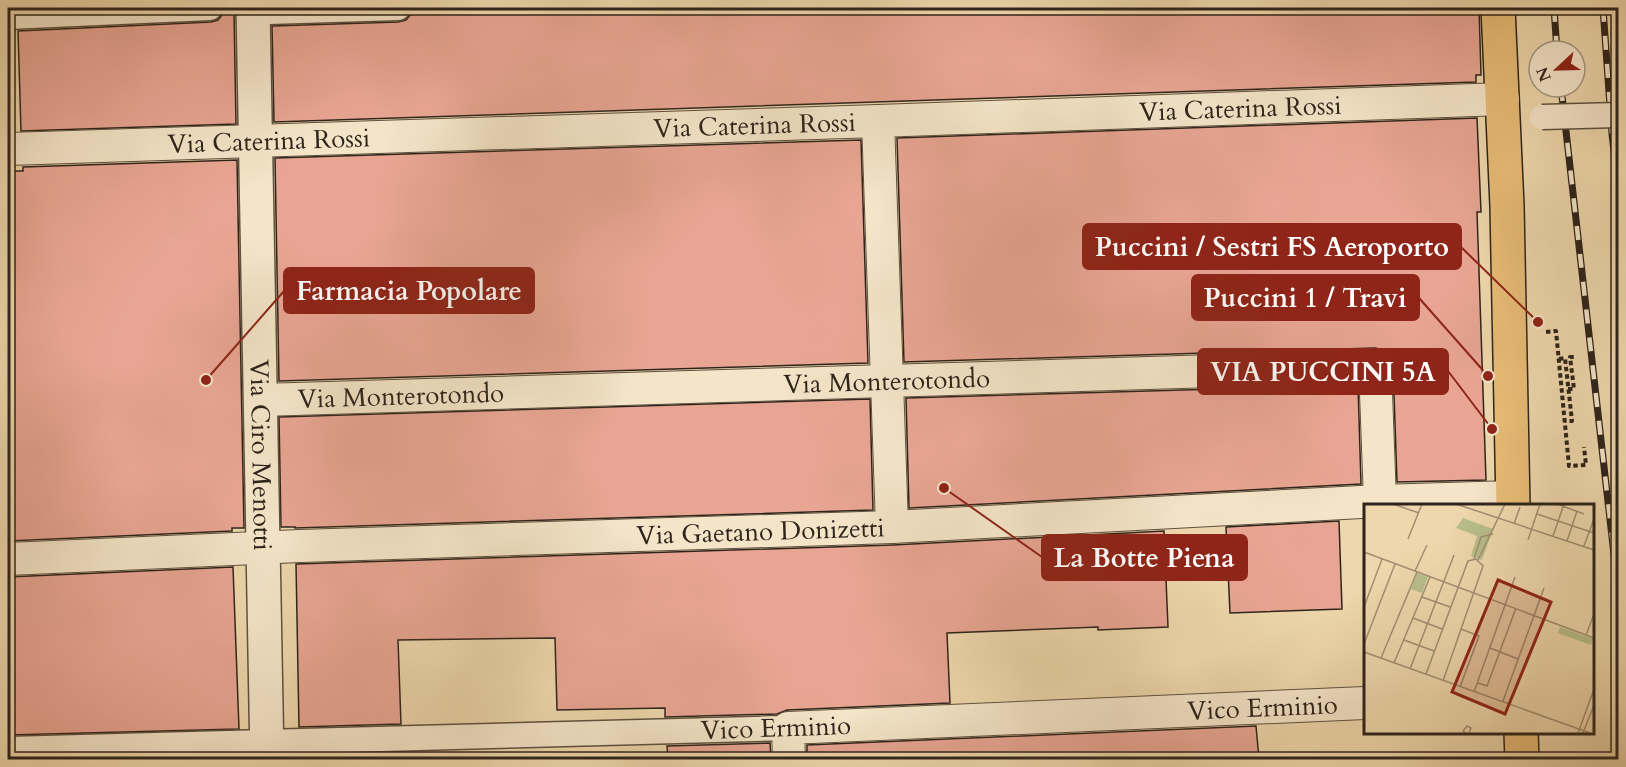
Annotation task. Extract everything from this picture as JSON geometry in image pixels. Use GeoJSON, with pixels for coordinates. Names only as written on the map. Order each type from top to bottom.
{"type":"FeatureCollection","features":[{"type":"Feature","properties":{"kind":"main road"},"geometry":{"type":"LineString","coordinates":[[1498,8],[1503,99],[1513,502]]}},
{"type":"Feature","properties":{"kind":"main road"},"geometry":{"type":"LineString","coordinates":[[1521,734],[1522,759]]}},
{"type":"Feature","properties":{"kind":"street"},"geometry":{"type":"LineString","coordinates":[[8,16],[210,8]]}},
{"type":"Feature","properties":{"kind":"street","name":"Via Ciro Menotti"},"geometry":{"type":"LineString","coordinates":[[253,8],[267,751]]}},
{"type":"Feature","properties":{"kind":"street"},"geometry":{"type":"LineString","coordinates":[[258,8],[268,12],[398,8]]}},
{"type":"Feature","properties":{"kind":"street","name":"Via Caterina Rossi"},"geometry":{"type":"LineString","coordinates":[[8,149],[1503,99]]}},
{"type":"Feature","properties":{"kind":"street"},"geometry":{"type":"LineString","coordinates":[[1542,117],[1618,115]]}},
{"type":"Feature","properties":{"kind":"street"},"geometry":{"type":"LineString","coordinates":[[878,121],[892,527]]}},
{"type":"Feature","properties":{"kind":"street","name":"Via Monterotondo"},"geometry":{"type":"LineString","coordinates":[[261,400],[1375,366],[1380,501]]}},
{"type":"Feature","properties":{"kind":"street","name":"Via Gaetano Donizetti"},"geometry":{"type":"LineString","coordinates":[[8,559],[892,527],[1380,501],[1513,502]]}},
{"type":"Feature","properties":{"kind":"street","name":"Vico Erminio"},"geometry":{"type":"LineString","coordinates":[[8,749],[267,751],[1364,703]]}},
{"type":"Feature","properties":{"kind":"street"},"geometry":{"type":"LineString","coordinates":[[788,728],[789,759]]}},
{"type":"Feature","properties":{"kind":"path"},"geometry":{"type":"LineString","coordinates":[[1510,335],[1556,331],[1569,466],[1586,465],[1584,447]]}},
{"type":"Feature","properties":{"kind":"path"},"geometry":{"type":"LineString","coordinates":[[1568,389],[1574,389],[1570,357],[1575,357]]}},
{"type":"Feature","properties":{"kind":"path"},"geometry":{"type":"LineString","coordinates":[[1559,359],[1565,358],[1572,421],[1565,421]]}},
{"type":"Feature","properties":{"kind":"building"},"geometry":{"type":"Polygon","coordinates":[[[224,8],[227,8],[228,12],[234,12],[236,124],[21,131],[18,31],[211,22],[218,20],[224,8]]]}},
{"type":"Feature","properties":{"kind":"building"},"geometry":{"type":"Polygon","coordinates":[[[547,8],[613,8],[613,14],[731,9],[731,13],[881,8],[1479,8],[1481,75],[1476,75],[1476,82],[274,122],[272,26],[398,22],[406,20],[411,14],[547,8]]]}},
{"type":"Feature","properties":{"kind":"building"},"geometry":{"type":"Polygon","coordinates":[[[1477,118],[1481,212],[1477,212],[1486,480],[1397,482],[1393,365],[1390,356],[1384,350],[1375,348],[904,362],[897,138],[1477,118]]]}},
{"type":"Feature","properties":{"kind":"building"},"geometry":{"type":"Polygon","coordinates":[[[861,140],[868,363],[279,381],[275,158],[861,140]]]}},
{"type":"Feature","properties":{"kind":"building"},"geometry":{"type":"Polygon","coordinates":[[[237,160],[244,528],[232,528],[232,531],[8,541],[8,171],[23,171],[23,167],[237,160]]]}},
{"type":"Feature","properties":{"kind":"building"},"geometry":{"type":"Polygon","coordinates":[[[1358,385],[1361,484],[909,508],[906,398],[1358,385]]]}},
{"type":"Feature","properties":{"kind":"building"},"geometry":{"type":"Polygon","coordinates":[[[870,399],[873,510],[281,527],[279,417],[870,399]]]}},
{"type":"Feature","properties":{"kind":"building"},"geometry":{"type":"Polygon","coordinates":[[[1339,521],[1342,609],[1230,613],[1226,527],[1339,521]]]}},
{"type":"Feature","properties":{"kind":"building"},"geometry":{"type":"Polygon","coordinates":[[[1164,531],[1168,627],[1098,630],[1098,627],[947,633],[950,703],[787,710],[777,714],[665,717],[665,708],[557,710],[555,638],[398,640],[401,724],[299,727],[296,564],[893,545],[1164,531]]]}},
{"type":"Feature","properties":{"kind":"building"},"geometry":{"type":"Polygon","coordinates":[[[233,567],[239,729],[8,735],[8,577],[233,567]]]}},
{"type":"Feature","properties":{"kind":"building"},"geometry":{"type":"Polygon","coordinates":[[[1256,726],[1259,759],[807,759],[807,745],[1256,726]]]}},
{"type":"Feature","properties":{"kind":"building"},"geometry":{"type":"Polygon","coordinates":[[[770,743],[771,759],[668,759],[667,746],[770,743]]]}},
{"type":"Feature","properties":{"kind":"building"},"geometry":{"type":"Polygon","coordinates":[[[401,753],[401,759],[299,759],[299,755],[401,753]]]}},
{"type":"Feature","properties":{"kind":"railway"},"geometry":{"type":"LineString","coordinates":[[1554,8],[1556,39]]}},
{"type":"Feature","properties":{"kind":"railway"},"geometry":{"type":"LineString","coordinates":[[1603,8],[1618,187]]}},
{"type":"Feature","properties":{"kind":"railway"},"geometry":{"type":"LineString","coordinates":[[1562,99],[1618,590]]}},
{"type":"Feature","properties":{"kind":"place","name":"Puccini / Sestri FS Aeroporto"},"geometry":{"type":"Point","coordinates":[1538,322]}},
{"type":"Feature","properties":{"kind":"place","name":"Puccini 1 / Travi"},"geometry":{"type":"Point","coordinates":[1488,376]}},
{"type":"Feature","properties":{"kind":"place","name":"Farmacia Popolare"},"geometry":{"type":"Point","coordinates":[206,380]}},
{"type":"Feature","properties":{"kind":"place","name":"VIA PUCCINI 5A"},"geometry":{"type":"Point","coordinates":[1492,429]}},
{"type":"Feature","properties":{"kind":"place","name":"La Botte Piena"},"geometry":{"type":"Point","coordinates":[944,488]}}]}
